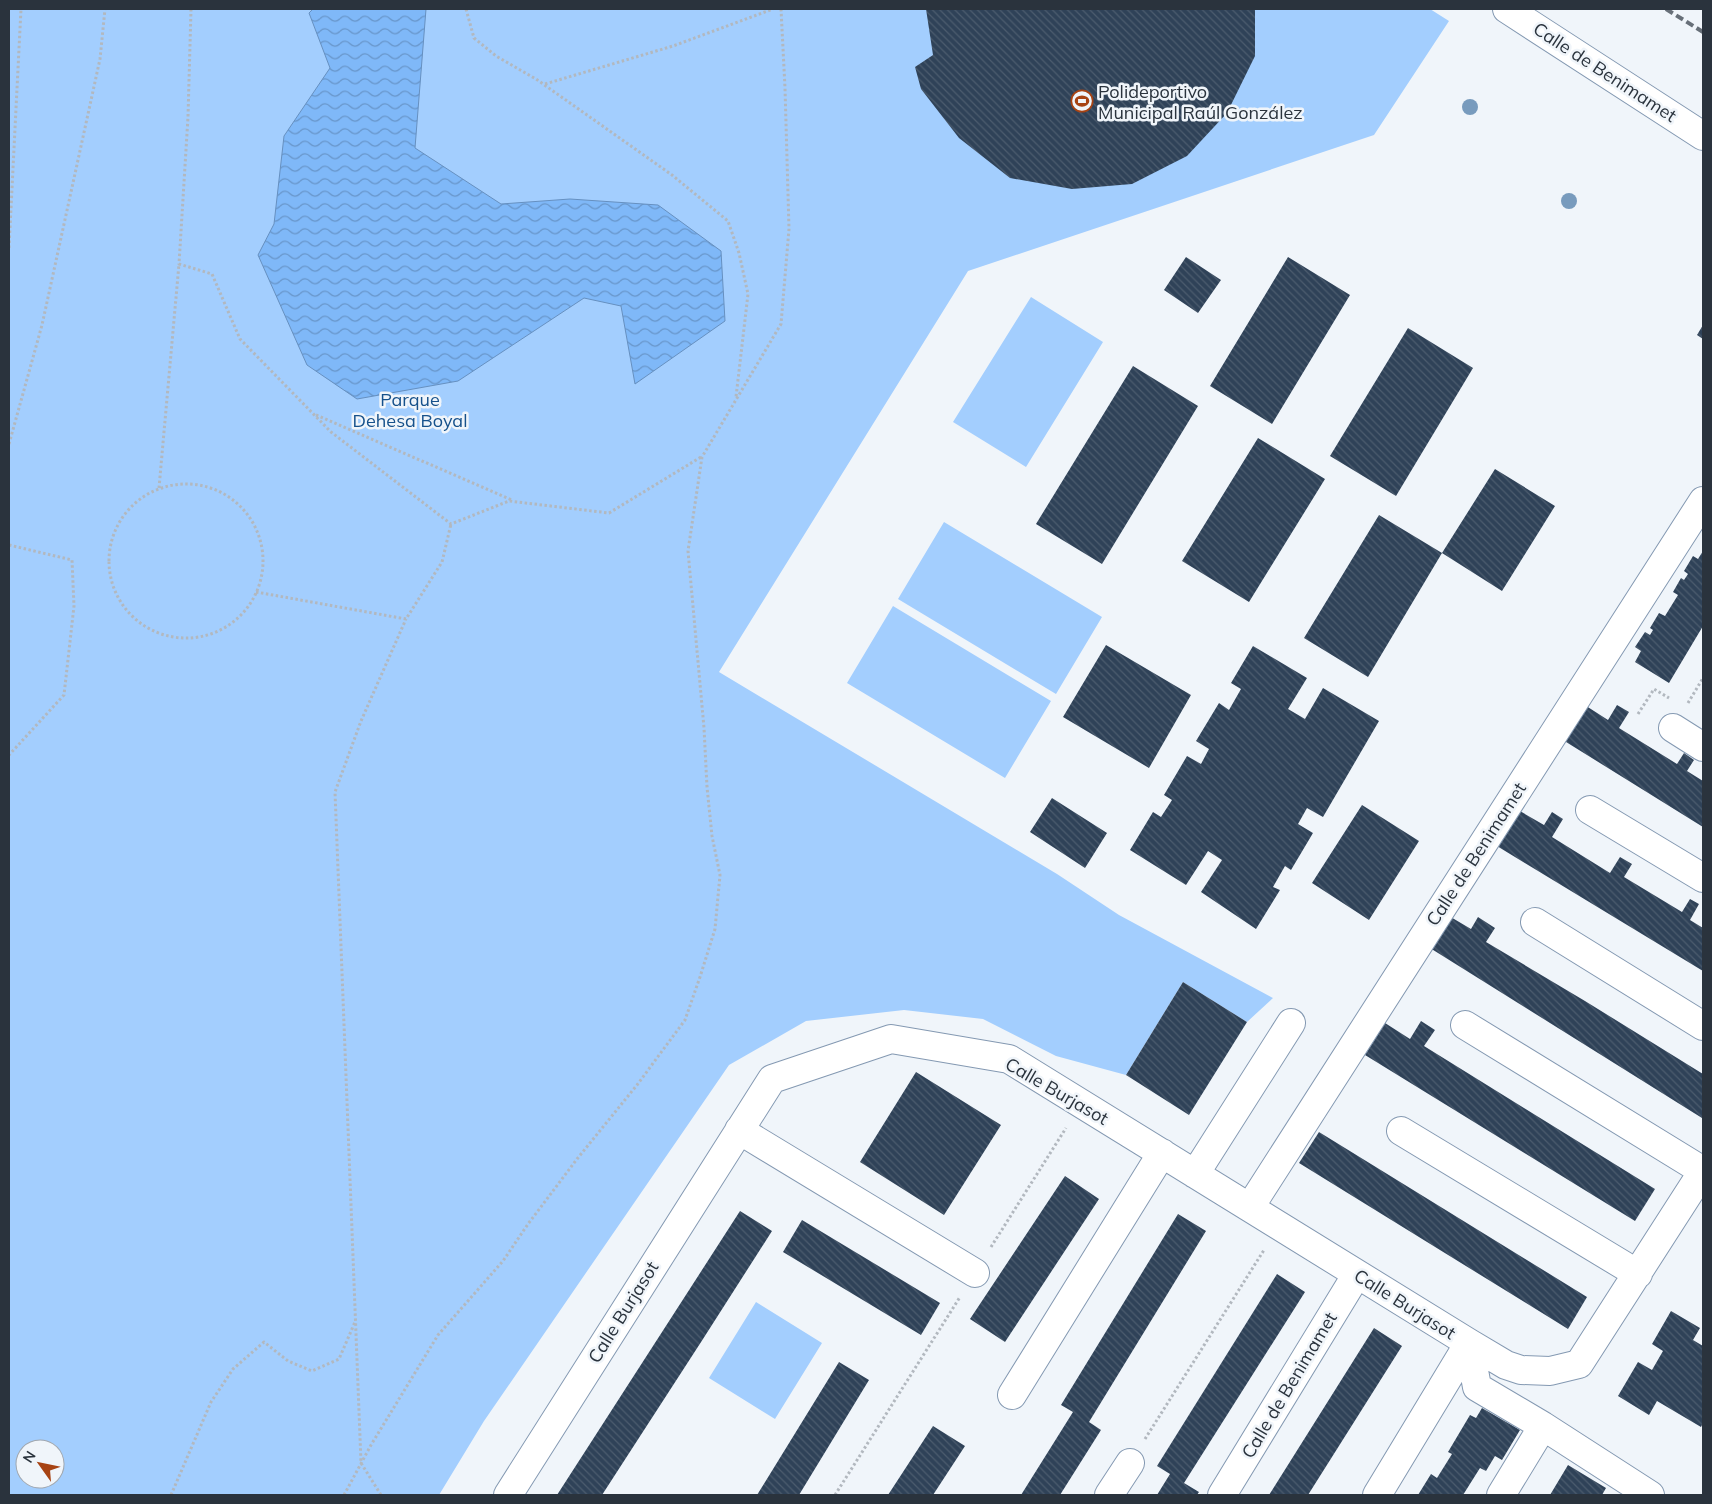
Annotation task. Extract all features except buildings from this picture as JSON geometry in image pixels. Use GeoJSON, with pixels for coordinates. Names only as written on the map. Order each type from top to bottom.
{"type":"FeatureCollection","features":[{"type":"Feature","properties":{"kind":"street","name":"Calle de Benimamet"},"geometry":{"type":"LineString","coordinates":[[1507,9],[1703,136]]}},
{"type":"Feature","properties":{"kind":"street","name":"Calle de Benimamet"},"geometry":{"type":"LineString","coordinates":[[1250,1208],[1703,501]]}},
{"type":"Feature","properties":{"kind":"street"},"geometry":{"type":"LineString","coordinates":[[1672,728],[1703,747]]}},
{"type":"Feature","properties":{"kind":"street"},"geometry":{"type":"LineString","coordinates":[[1590,810],[1703,878]]}},
{"type":"Feature","properties":{"kind":"street"},"geometry":{"type":"LineString","coordinates":[[1535,922],[1703,1026]]}},
{"type":"Feature","properties":{"kind":"street"},"geometry":{"type":"LineString","coordinates":[[1195,1174],[1292,1023]]}},
{"type":"Feature","properties":{"kind":"street"},"geometry":{"type":"LineString","coordinates":[[1466,1025],[1703,1171],[1579,1364],[1550,1371],[1521,1370],[1506,1365],[1469,1344]]}},
{"type":"Feature","properties":{"kind":"street","name":"Calle Burjasot"},"geometry":{"type":"LineString","coordinates":[[508,1495],[772,1079],[890,1039],[1009,1059],[1469,1344]]}},
{"type":"Feature","properties":{"kind":"street"},"geometry":{"type":"LineString","coordinates":[[739,1130],[975,1273]]}},
{"type":"Feature","properties":{"kind":"street"},"geometry":{"type":"LineString","coordinates":[[1401,1131],[1638,1274]]}},
{"type":"Feature","properties":{"kind":"street"},"geometry":{"type":"LineString","coordinates":[[1012,1395],[1162,1153]]}},
{"type":"Feature","properties":{"kind":"street","name":"Calle de Benimamet"},"geometry":{"type":"LineString","coordinates":[[1222,1495],[1357,1274]]}},
{"type":"Feature","properties":{"kind":"street"},"geometry":{"type":"LineString","coordinates":[[1469,1344],[1477,1387],[1543,1426],[1636,1492]]}},
{"type":"Feature","properties":{"kind":"street"},"geometry":{"type":"LineString","coordinates":[[1377,1495],[1469,1344]]}},
{"type":"Feature","properties":{"kind":"street"},"geometry":{"type":"LineString","coordinates":[[1501,1495],[1543,1426]]}},
{"type":"Feature","properties":{"kind":"street"},"geometry":{"type":"LineString","coordinates":[[1109,1495],[1130,1463]]}},
{"type":"Feature","properties":{"kind":"path"},"geometry":{"type":"LineString","coordinates":[[9,248],[21,9]]}},
{"type":"Feature","properties":{"kind":"path"},"geometry":{"type":"LineString","coordinates":[[9,444],[42,325],[100,59],[105,9]]}},
{"type":"Feature","properties":{"kind":"path"},"geometry":{"type":"LineString","coordinates":[[159,488],[179,264],[188,118],[191,9]]}},
{"type":"Feature","properties":{"kind":"path"},"geometry":{"type":"LineString","coordinates":[[466,9],[474,38],[496,56],[545,84],[672,175],[728,221],[739,253],[748,294],[736,400]]}},
{"type":"Feature","properties":{"kind":"path"},"geometry":{"type":"LineString","coordinates":[[545,84],[673,46],[773,9]]}},
{"type":"Feature","properties":{"kind":"path"},"geometry":{"type":"LineString","coordinates":[[344,1495],[361,1463],[438,1335],[502,1261],[571,1166],[637,1085],[685,1020],[700,977],[714,929],[720,876],[712,836],[707,787],[704,728],[688,551],[702,457],[781,324],[790,229],[781,9]]}},
{"type":"Feature","properties":{"kind":"path"},"geometry":{"type":"LineString","coordinates":[[179,264],[212,274],[240,339],[331,432],[451,524]]}},
{"type":"Feature","properties":{"kind":"path"},"geometry":{"type":"LineString","coordinates":[[314,414],[517,502]]}},
{"type":"Feature","properties":{"kind":"path"},"geometry":{"type":"LineString","coordinates":[[451,524],[509,500],[609,513],[702,457]]}},
{"type":"Feature","properties":{"kind":"path"},"geometry":{"type":"LineString","coordinates":[[184,484],[210,488],[232,499],[250,518],[260,542],[263,568],[256,592],[242,613],[222,629],[198,637],[173,637],[149,629],[129,614],[115,592],[109,568],[110,543],[120,520],[137,501],[159,488],[184,484]]}},
{"type":"Feature","properties":{"kind":"path"},"geometry":{"type":"LineString","coordinates":[[381,1495],[361,1463],[335,792],[361,721],[406,619],[442,562],[451,524]]}},
{"type":"Feature","properties":{"kind":"path"},"geometry":{"type":"LineString","coordinates":[[9,545],[72,560],[74,606],[64,696],[9,755]]}},
{"type":"Feature","properties":{"kind":"path"},"geometry":{"type":"LineString","coordinates":[[256,592],[406,619]]}},
{"type":"Feature","properties":{"kind":"path"},"geometry":{"type":"LineString","coordinates":[[1130,1463],[1279,1226]]}},
{"type":"Feature","properties":{"kind":"path"},"geometry":{"type":"LineString","coordinates":[[171,1495],[210,1402],[233,1369],[264,1342],[288,1360],[312,1371],[339,1359],[356,1322]]}},
{"type":"Feature","properties":{"kind":"green space","name":"Parque Dehesa Boyal"},"geometry":{"type":"Polygon","coordinates":[[[9,9],[1430,9],[1449,21],[1374,135],[968,271],[719,672],[1057,874],[1119,915],[1273,998],[1247,1022],[1183,982],[1126,1075],[1056,1056],[983,1019],[904,1010],[806,1021],[729,1065],[484,1421],[439,1495],[9,1495],[9,9]]]}},
{"type":"Feature","properties":{"kind":"green space"},"geometry":{"type":"Polygon","coordinates":[[[1031,297],[1103,342],[1026,467],[953,422],[1031,297]]]}},
{"type":"Feature","properties":{"kind":"green space"},"geometry":{"type":"Polygon","coordinates":[[[944,522],[1102,617],[1056,694],[898,599],[944,522]]]}},
{"type":"Feature","properties":{"kind":"green space"},"geometry":{"type":"Polygon","coordinates":[[[893,606],[1051,701],[1005,778],[847,683],[893,606]]]}},
{"type":"Feature","properties":{"kind":"green space"},"geometry":{"type":"Polygon","coordinates":[[[756,1302],[822,1343],[775,1419],[709,1378],[756,1302]]]}},
{"type":"Feature","properties":{"kind":"water"},"geometry":{"type":"Polygon","coordinates":[[[313,9],[426,9],[415,148],[501,204],[570,199],[658,205],[721,251],[725,321],[635,384],[621,306],[584,298],[458,381],[357,399],[307,365],[258,255],[274,224],[284,136],[330,68],[309,13],[313,9]]]}},
{"type":"Feature","properties":{"kind":"railway"},"geometry":{"type":"LineString","coordinates":[[1666,9],[1703,32]]}},
{"type":"Feature","properties":{"kind":"place","name":"Polideportivo Municipal Raúl González"},"geometry":{"type":"Point","coordinates":[1082,101]}}]}
